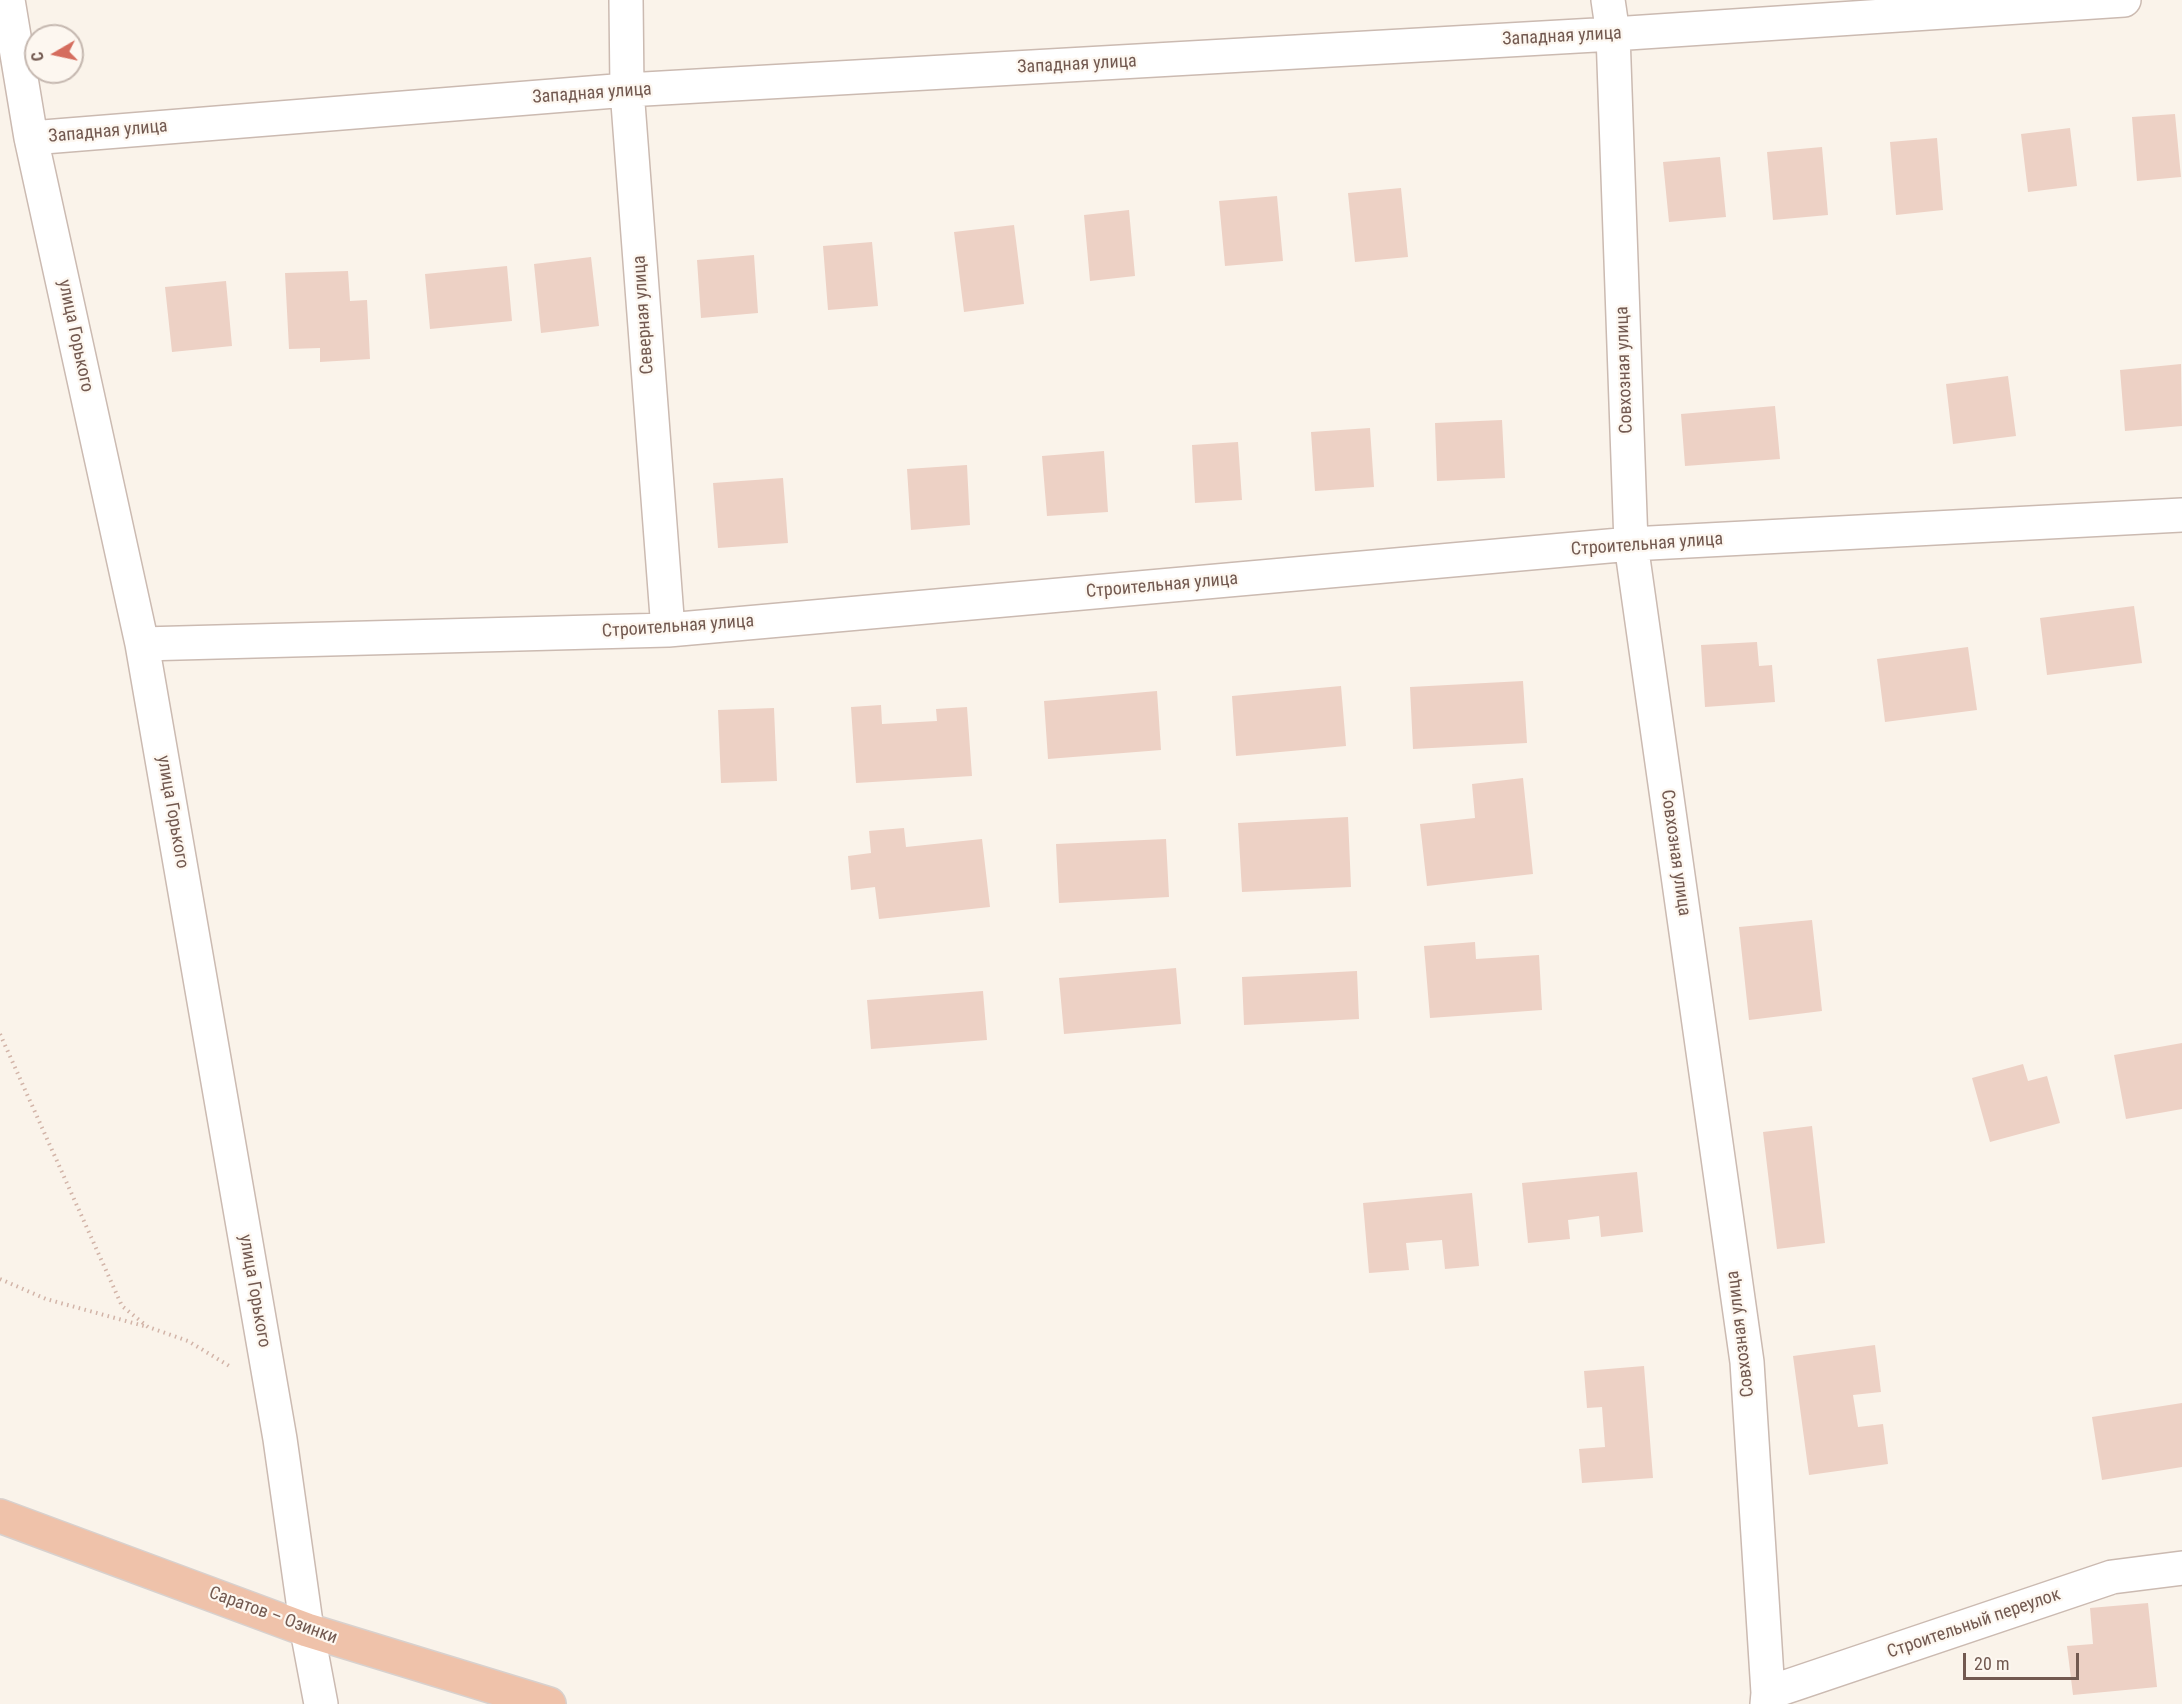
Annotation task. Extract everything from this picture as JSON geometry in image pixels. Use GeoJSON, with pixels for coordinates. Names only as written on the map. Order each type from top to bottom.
{"type":"FeatureCollection","features":[{"type":"Feature","properties":{"kind":"highway","name":"Саратов – Озинки"},"geometry":{"type":"LineString","coordinates":[[0,1516],[307,1630],[549,1704]]}},
{"type":"Feature","properties":{"kind":"street","name":"улица Горького"},"geometry":{"type":"LineString","coordinates":[[8,0],[31,138],[142,644],[278,1428],[307,1630],[321,1704]]}},
{"type":"Feature","properties":{"kind":"street","name":"Северная улица"},"geometry":{"type":"LineString","coordinates":[[626,0],[627,90],[668,630]]}},
{"type":"Feature","properties":{"kind":"street","name":"Совхозная улица"},"geometry":{"type":"LineString","coordinates":[[1608,0],[1613,34],[1631,544],[1747,1362],[1768,1699]]}},
{"type":"Feature","properties":{"kind":"street","name":"Западная улица"},"geometry":{"type":"LineString","coordinates":[[31,138],[627,90],[1613,34],[2124,0]]}},
{"type":"Feature","properties":{"kind":"street","name":"Строительная улица"},"geometry":{"type":"LineString","coordinates":[[142,644],[668,630],[1631,544],[2182,515]]}},
{"type":"Feature","properties":{"kind":"street","name":"Строительный переулок"},"geometry":{"type":"LineString","coordinates":[[1768,1699],[2112,1577],[2182,1568]]}},
{"type":"Feature","properties":{"kind":"path"},"geometry":{"type":"LineString","coordinates":[[0,1034],[122,1306],[148,1327]]}},
{"type":"Feature","properties":{"kind":"path"},"geometry":{"type":"LineString","coordinates":[[0,1279],[46,1299],[148,1327],[188,1341],[234,1369]]}},
{"type":"Feature","properties":{"kind":"building"},"geometry":{"type":"Polygon","coordinates":[[[2175,114],[2181,177],[2137,181],[2132,117],[2175,114]]]}},
{"type":"Feature","properties":{"kind":"building"},"geometry":{"type":"Polygon","coordinates":[[[2070,128],[2077,186],[2028,192],[2021,134],[2070,128]]]}},
{"type":"Feature","properties":{"kind":"building"},"geometry":{"type":"Polygon","coordinates":[[[1937,138],[1943,210],[1896,215],[1890,142],[1937,138]]]}},
{"type":"Feature","properties":{"kind":"building"},"geometry":{"type":"Polygon","coordinates":[[[1822,147],[1828,215],[1773,220],[1767,152],[1822,147]]]}},
{"type":"Feature","properties":{"kind":"building"},"geometry":{"type":"Polygon","coordinates":[[[1720,157],[1726,217],[1669,222],[1663,162],[1720,157]]]}},
{"type":"Feature","properties":{"kind":"building"},"geometry":{"type":"Polygon","coordinates":[[[1401,188],[1408,257],[1355,262],[1348,193],[1401,188]]]}},
{"type":"Feature","properties":{"kind":"building"},"geometry":{"type":"Polygon","coordinates":[[[1277,196],[1283,261],[1225,266],[1219,201],[1277,196]]]}},
{"type":"Feature","properties":{"kind":"building"},"geometry":{"type":"Polygon","coordinates":[[[1129,210],[1135,276],[1090,281],[1084,215],[1129,210]]]}},
{"type":"Feature","properties":{"kind":"building"},"geometry":{"type":"Polygon","coordinates":[[[1014,225],[1024,304],[964,312],[954,232],[1014,225]]]}},
{"type":"Feature","properties":{"kind":"building"},"geometry":{"type":"Polygon","coordinates":[[[872,242],[878,306],[828,310],[823,246],[872,242]]]}},
{"type":"Feature","properties":{"kind":"building"},"geometry":{"type":"Polygon","coordinates":[[[754,255],[758,313],[701,318],[697,260],[754,255]]]}},
{"type":"Feature","properties":{"kind":"building"},"geometry":{"type":"Polygon","coordinates":[[[591,257],[599,326],[541,333],[534,264],[591,257]]]}},
{"type":"Feature","properties":{"kind":"building"},"geometry":{"type":"Polygon","coordinates":[[[507,266],[512,321],[430,329],[425,274],[507,266]]]}},
{"type":"Feature","properties":{"kind":"building"},"geometry":{"type":"Polygon","coordinates":[[[348,271],[350,301],[367,300],[370,359],[320,362],[320,348],[289,349],[285,273],[348,271]]]}},
{"type":"Feature","properties":{"kind":"building"},"geometry":{"type":"Polygon","coordinates":[[[226,281],[232,346],[172,352],[165,287],[226,281]]]}},
{"type":"Feature","properties":{"kind":"building"},"geometry":{"type":"Polygon","coordinates":[[[2181,364],[2182,426],[2125,431],[2120,370],[2181,364]]]}},
{"type":"Feature","properties":{"kind":"building"},"geometry":{"type":"Polygon","coordinates":[[[2008,376],[2016,436],[1953,444],[1946,384],[2008,376]]]}},
{"type":"Feature","properties":{"kind":"building"},"geometry":{"type":"Polygon","coordinates":[[[1775,406],[1780,459],[1685,466],[1681,414],[1775,406]]]}},
{"type":"Feature","properties":{"kind":"building"},"geometry":{"type":"Polygon","coordinates":[[[1502,420],[1505,478],[1437,481],[1435,423],[1502,420]]]}},
{"type":"Feature","properties":{"kind":"building"},"geometry":{"type":"Polygon","coordinates":[[[1370,428],[1374,487],[1315,491],[1311,432],[1370,428]]]}},
{"type":"Feature","properties":{"kind":"building"},"geometry":{"type":"Polygon","coordinates":[[[1238,442],[1242,500],[1195,503],[1192,445],[1238,442]]]}},
{"type":"Feature","properties":{"kind":"building"},"geometry":{"type":"Polygon","coordinates":[[[1104,451],[1108,512],[1047,516],[1042,456],[1104,451]]]}},
{"type":"Feature","properties":{"kind":"building"},"geometry":{"type":"Polygon","coordinates":[[[967,465],[970,525],[911,530],[907,469],[967,465]]]}},
{"type":"Feature","properties":{"kind":"building"},"geometry":{"type":"Polygon","coordinates":[[[783,478],[788,543],[718,548],[713,483],[783,478]]]}},
{"type":"Feature","properties":{"kind":"building"},"geometry":{"type":"Polygon","coordinates":[[[2134,606],[2142,663],[2047,675],[2040,618],[2134,606]]]}},
{"type":"Feature","properties":{"kind":"building"},"geometry":{"type":"Polygon","coordinates":[[[1757,642],[1759,666],[1772,665],[1775,702],[1705,707],[1701,645],[1757,642]]]}},
{"type":"Feature","properties":{"kind":"building"},"geometry":{"type":"Polygon","coordinates":[[[1968,647],[1977,710],[1885,722],[1877,659],[1968,647]]]}},
{"type":"Feature","properties":{"kind":"building"},"geometry":{"type":"Polygon","coordinates":[[[1523,681],[1527,743],[1413,749],[1410,687],[1523,681]]]}},
{"type":"Feature","properties":{"kind":"building"},"geometry":{"type":"Polygon","coordinates":[[[1341,686],[1346,746],[1236,756],[1232,696],[1341,686]]]}},
{"type":"Feature","properties":{"kind":"building"},"geometry":{"type":"Polygon","coordinates":[[[1157,691],[1161,750],[1048,759],[1044,701],[1157,691]]]}},
{"type":"Feature","properties":{"kind":"building"},"geometry":{"type":"Polygon","coordinates":[[[881,705],[882,724],[937,721],[936,709],[967,707],[972,776],[856,783],[851,707],[881,705]]]}},
{"type":"Feature","properties":{"kind":"building"},"geometry":{"type":"Polygon","coordinates":[[[774,708],[777,781],[721,783],[718,710],[774,708]]]}},
{"type":"Feature","properties":{"kind":"building"},"geometry":{"type":"Polygon","coordinates":[[[1523,778],[1533,874],[1427,886],[1420,824],[1475,818],[1472,784],[1523,778]]]}},
{"type":"Feature","properties":{"kind":"building"},"geometry":{"type":"Polygon","coordinates":[[[1348,817],[1351,887],[1242,892],[1238,823],[1348,817]]]}},
{"type":"Feature","properties":{"kind":"building"},"geometry":{"type":"Polygon","coordinates":[[[904,828],[906,847],[982,839],[990,907],[879,919],[875,887],[851,890],[848,856],[871,853],[869,831],[904,828]]]}},
{"type":"Feature","properties":{"kind":"building"},"geometry":{"type":"Polygon","coordinates":[[[1166,839],[1169,897],[1059,903],[1056,844],[1166,839]]]}},
{"type":"Feature","properties":{"kind":"building"},"geometry":{"type":"Polygon","coordinates":[[[1812,920],[1822,1011],[1749,1020],[1739,927],[1812,920]]]}},
{"type":"Feature","properties":{"kind":"building"},"geometry":{"type":"Polygon","coordinates":[[[1475,942],[1476,959],[1539,955],[1542,1010],[1430,1018],[1424,946],[1475,942]]]}},
{"type":"Feature","properties":{"kind":"building"},"geometry":{"type":"Polygon","coordinates":[[[1176,968],[1181,1024],[1064,1034],[1059,978],[1176,968]]]}},
{"type":"Feature","properties":{"kind":"building"},"geometry":{"type":"Polygon","coordinates":[[[1357,971],[1359,1019],[1244,1025],[1242,977],[1357,971]]]}},
{"type":"Feature","properties":{"kind":"building"},"geometry":{"type":"Polygon","coordinates":[[[983,991],[987,1040],[871,1049],[867,1000],[983,991]]]}},
{"type":"Feature","properties":{"kind":"building"},"geometry":{"type":"Polygon","coordinates":[[[2182,1043],[2182,1109],[2126,1119],[2114,1055],[2182,1043]]]}},
{"type":"Feature","properties":{"kind":"building"},"geometry":{"type":"Polygon","coordinates":[[[2023,1064],[2028,1081],[2047,1076],[2060,1123],[1990,1142],[1972,1078],[2023,1064]]]}},
{"type":"Feature","properties":{"kind":"building"},"geometry":{"type":"Polygon","coordinates":[[[1812,1126],[1825,1243],[1777,1249],[1763,1132],[1812,1126]]]}},
{"type":"Feature","properties":{"kind":"building"},"geometry":{"type":"Polygon","coordinates":[[[1637,1172],[1643,1232],[1601,1237],[1599,1216],[1568,1220],[1570,1239],[1528,1243],[1522,1183],[1637,1172]]]}},
{"type":"Feature","properties":{"kind":"building"},"geometry":{"type":"Polygon","coordinates":[[[1472,1193],[1479,1266],[1445,1269],[1442,1240],[1406,1243],[1409,1270],[1369,1273],[1363,1203],[1472,1193]]]}},
{"type":"Feature","properties":{"kind":"building"},"geometry":{"type":"Polygon","coordinates":[[[1875,1345],[1881,1392],[1853,1395],[1858,1427],[1883,1424],[1888,1464],[1809,1475],[1793,1356],[1875,1345]]]}},
{"type":"Feature","properties":{"kind":"building"},"geometry":{"type":"Polygon","coordinates":[[[1644,1366],[1653,1478],[1582,1483],[1579,1449],[1605,1447],[1602,1407],[1587,1408],[1584,1371],[1644,1366]]]}},
{"type":"Feature","properties":{"kind":"building"},"geometry":{"type":"Polygon","coordinates":[[[2182,1403],[2182,1467],[2102,1480],[2092,1417],[2182,1403]]]}},
{"type":"Feature","properties":{"kind":"building"},"geometry":{"type":"Polygon","coordinates":[[[2148,1603],[2157,1687],[2073,1695],[2067,1646],[2093,1644],[2090,1608],[2148,1603]]]}}]}
